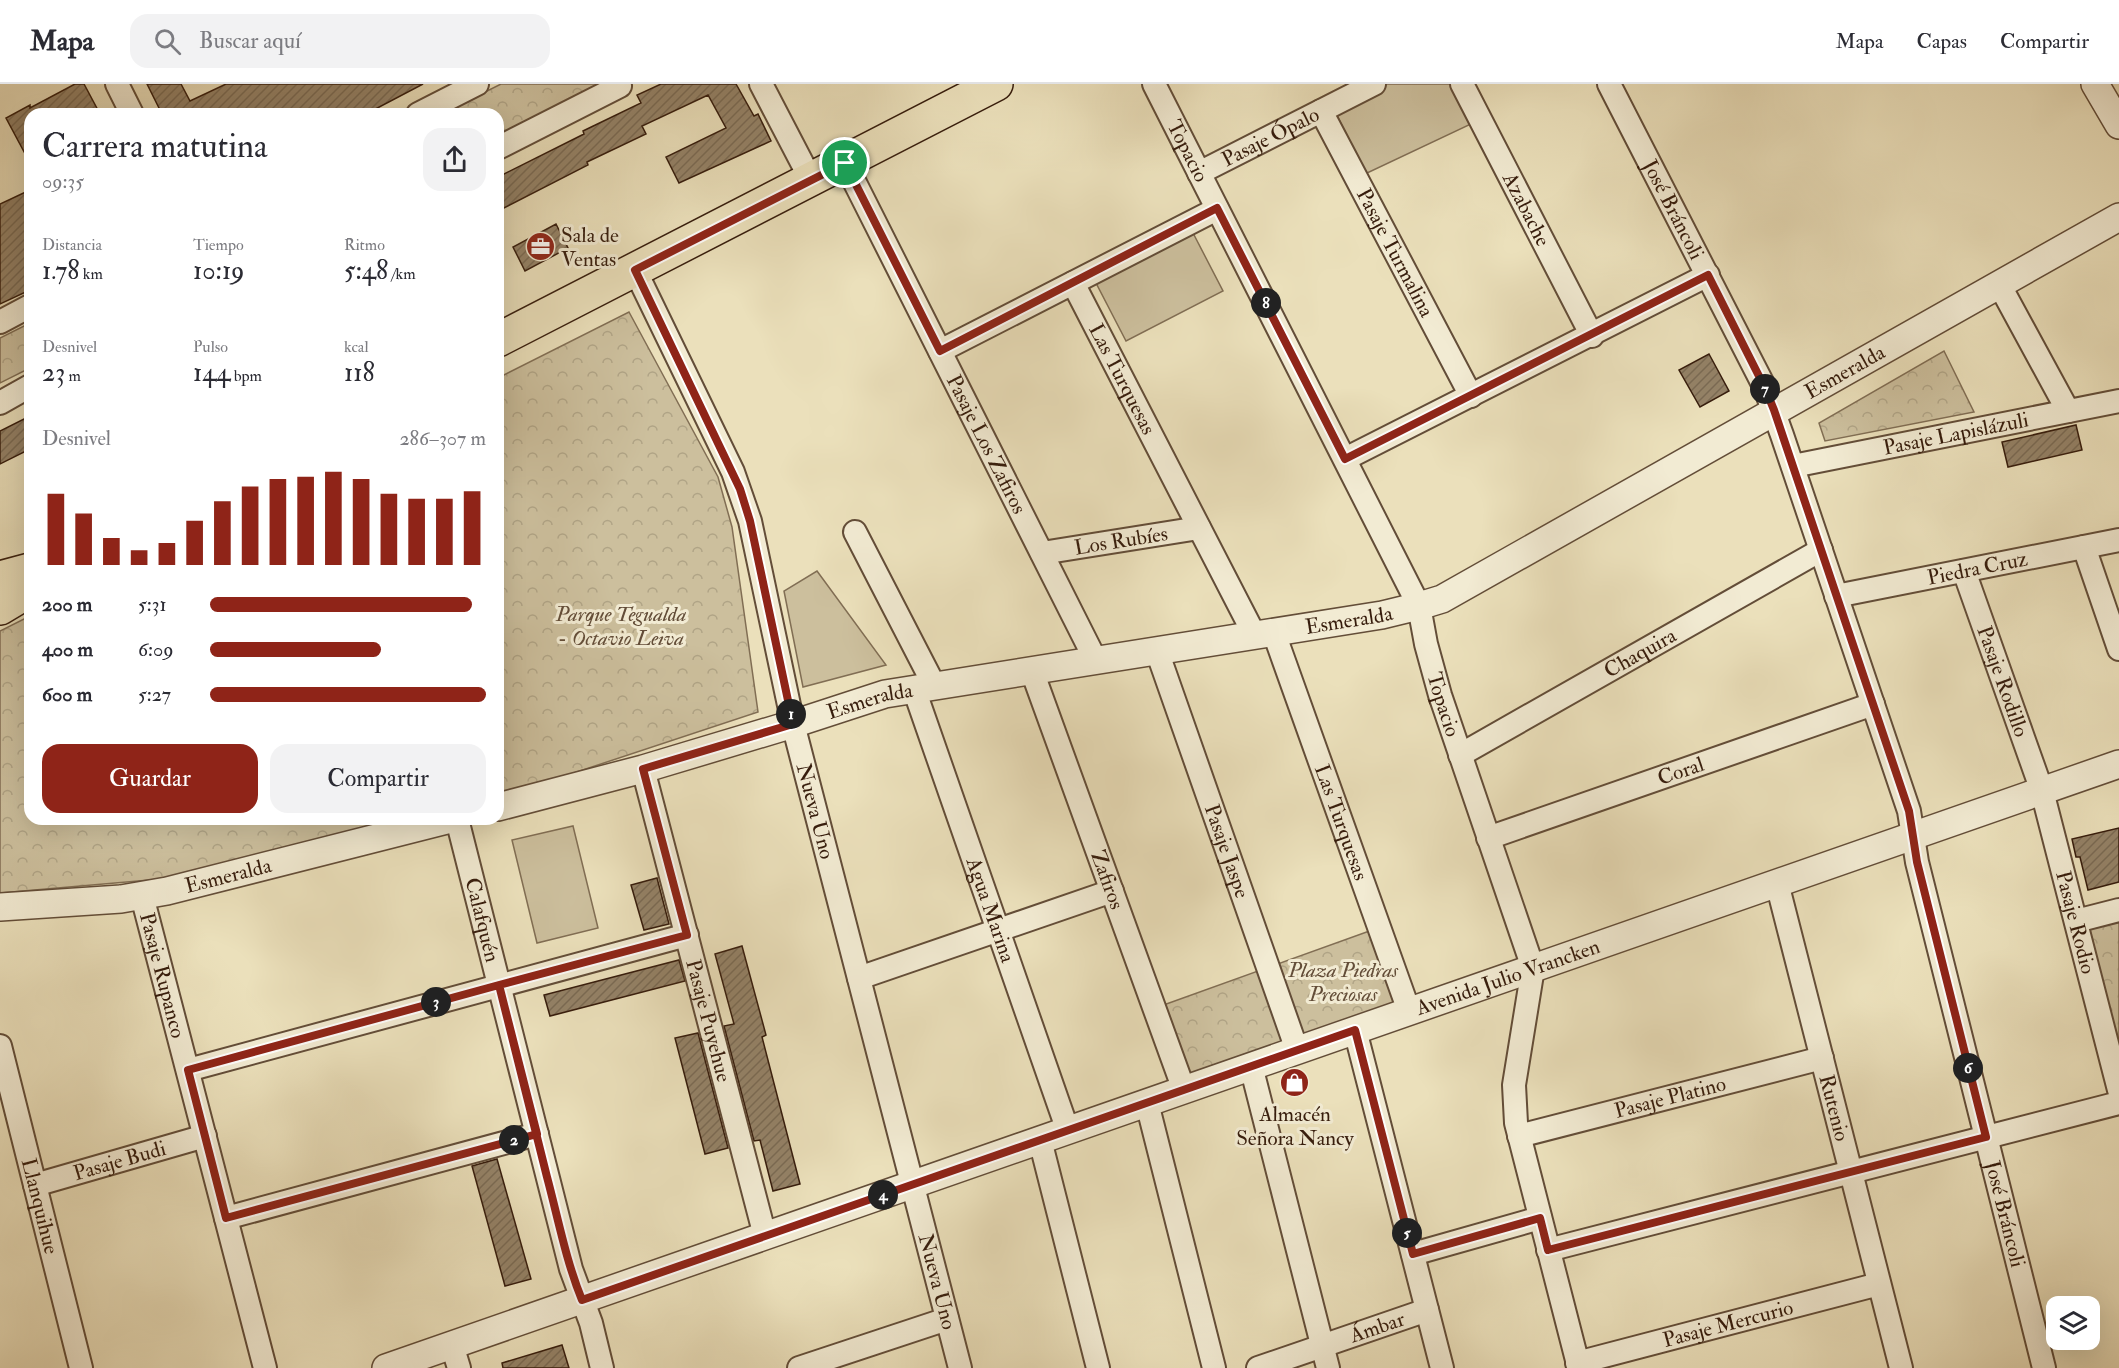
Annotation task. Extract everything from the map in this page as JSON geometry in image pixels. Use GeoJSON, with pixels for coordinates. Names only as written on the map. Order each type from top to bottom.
{"type":"FeatureCollection","features":[{"type":"Feature","properties":{"kind":"main road"},"geometry":{"type":"LineString","coordinates":[[504,337],[996,84]]}},
{"type":"Feature","properties":{"kind":"main road"},"geometry":{"type":"LineString","coordinates":[[0,578],[24,572]]}},
{"type":"Feature","properties":{"kind":"main road"},"geometry":{"type":"LineString","coordinates":[[0,608],[24,594]]}},
{"type":"Feature","properties":{"kind":"street"},"geometry":{"type":"LineString","coordinates":[[117,84],[129,108]]}},
{"type":"Feature","properties":{"kind":"street"},"geometry":{"type":"LineString","coordinates":[[430,108],[477,84]]}},
{"type":"Feature","properties":{"kind":"street"},"geometry":{"type":"LineString","coordinates":[[504,145],[620,86],[619,84]]}},
{"type":"Feature","properties":{"kind":"street"},"geometry":{"type":"LineString","coordinates":[[761,84],[811,180]]}},
{"type":"Feature","properties":{"kind":"street","name":"Topacio"},"geometry":{"type":"LineString","coordinates":[[1154,84],[1419,606],[1435,679],[1533,968],[1514,1085],[1515,1108],[1519,1136],[1578,1365]]}},
{"type":"Feature","properties":{"kind":"street","name":"Pasaje Ópalo"},"geometry":{"type":"LineString","coordinates":[[1199,173],[1374,84]]}},
{"type":"Feature","properties":{"kind":"street","name":"Azabache"},"geometry":{"type":"LineString","coordinates":[[1462,84],[1592,336]]}},
{"type":"Feature","properties":{"kind":"street","name":"José Bráncoli"},"geometry":{"type":"LineString","coordinates":[[1609,84],[1765,388],[1793,466],[1909,811],[1917,862],[2044,1368]]}},
{"type":"Feature","properties":{"kind":"street"},"geometry":{"type":"LineString","coordinates":[[2095,84],[2119,125]]}},
{"type":"Feature","properties":{"kind":"street","name":"Pasaje Turmalina"},"geometry":{"type":"LineString","coordinates":[[1321,111],[1471,396]]}},
{"type":"Feature","properties":{"kind":"street","name":"Pasaje Los Zafiros"},"geometry":{"type":"LineString","coordinates":[[845,163],[1096,661]]}},
{"type":"Feature","properties":{"kind":"street"},"geometry":{"type":"LineString","coordinates":[[940,351],[1217,208]]}},
{"type":"Feature","properties":{"kind":"street","name":"Esmeralda"},"geometry":{"type":"LineString","coordinates":[[504,805],[643,769],[793,724],[863,699],[924,687],[1382,615],[1442,598],[2119,217]]}},
{"type":"Feature","properties":{"kind":"street","name":"Nueva Uno"},"geometry":{"type":"LineString","coordinates":[[635,270],[740,489],[750,521],[793,724],[960,1368]]}},
{"type":"Feature","properties":{"kind":"street"},"geometry":{"type":"LineString","coordinates":[[1345,459],[1592,336],[1708,275]]}},
{"type":"Feature","properties":{"kind":"street","name":"Las Turquesas"},"geometry":{"type":"LineString","coordinates":[[1073,283],[1199,528],[1264,634],[1409,1011]]}},
{"type":"Feature","properties":{"kind":"street"},"geometry":{"type":"LineString","coordinates":[[1999,284],[2068,411]]}},
{"type":"Feature","properties":{"kind":"street"},"geometry":{"type":"LineString","coordinates":[[0,322],[24,309]]}},
{"type":"Feature","properties":{"kind":"street"},"geometry":{"type":"LineString","coordinates":[[0,403],[24,389]]}},
{"type":"Feature","properties":{"kind":"street","name":"Pasaje Lapislázuli"},"geometry":{"type":"LineString","coordinates":[[1793,466],[2119,400]]}},
{"type":"Feature","properties":{"kind":"street","name":"Los Rubíes"},"geometry":{"type":"LineString","coordinates":[[1042,553],[1199,528]]}},
{"type":"Feature","properties":{"kind":"street","name":"Agua Marina"},"geometry":{"type":"LineString","coordinates":[[855,532],[924,687],[998,930],[1068,1131]]}},
{"type":"Feature","properties":{"kind":"street","name":"Piedra Cruz"},"geometry":{"type":"LineString","coordinates":[[1836,596],[2119,540]]}},
{"type":"Feature","properties":{"kind":"street"},"geometry":{"type":"LineString","coordinates":[[2084,547],[2119,649]]}},
{"type":"Feature","properties":{"kind":"street","name":"Chaquira"},"geometry":{"type":"LineString","coordinates":[[1460,755],[1821,550]]}},
{"type":"Feature","properties":{"kind":"street","name":"Pasaje Rodillo"},"geometry":{"type":"LineString","coordinates":[[1964,571],[2042,790]]}},
{"type":"Feature","properties":{"kind":"street","name":"Pasaje Jaspe"},"geometry":{"type":"LineString","coordinates":[[1157,651],[1297,1050]]}},
{"type":"Feature","properties":{"kind":"street","name":"Zafiros"},"geometry":{"type":"LineString","coordinates":[[1032,670],[1184,1090]]}},
{"type":"Feature","properties":{"kind":"street","name":"Coral"},"geometry":{"type":"LineString","coordinates":[[1488,838],[1872,704]]}},
{"type":"Feature","properties":{"kind":"street","name":"Avenida Julio Vrancken"},"geometry":{"type":"LineString","coordinates":[[386,1368],[455,1357],[582,1300],[2119,764]]}},
{"type":"Feature","properties":{"kind":"street","name":"Pasaje Puyehue"},"geometry":{"type":"LineString","coordinates":[[643,769],[765,1236]]}},
{"type":"Feature","properties":{"kind":"street","name":"Pasaje Rodio"},"geometry":{"type":"LineString","coordinates":[[2042,790],[2119,1090]]}},
{"type":"Feature","properties":{"kind":"street","name":"Esmeralda"},"geometry":{"type":"LineString","coordinates":[[0,906],[142,896],[427,825]]}},
{"type":"Feature","properties":{"kind":"street","name":"Calafquén"},"geometry":{"type":"LineString","coordinates":[[459,825],[573,1278],[591,1323],[602,1368]]}},
{"type":"Feature","properties":{"kind":"street","name":"Rutenio"},"geometry":{"type":"LineString","coordinates":[[1777,883],[1901,1368]]}},
{"type":"Feature","properties":{"kind":"street"},"geometry":{"type":"LineString","coordinates":[[859,978],[1112,891]]}},
{"type":"Feature","properties":{"kind":"street","name":"Pasaje Rupanco"},"geometry":{"type":"LineString","coordinates":[[142,896],[265,1368]]}},
{"type":"Feature","properties":{"kind":"street"},"geometry":{"type":"LineString","coordinates":[[2076,921],[2119,910]]}},
{"type":"Feature","properties":{"kind":"street"},"geometry":{"type":"LineString","coordinates":[[188,1070],[687,935]]}},
{"type":"Feature","properties":{"kind":"street"},"geometry":{"type":"LineString","coordinates":[[1355,1030],[1442,1368]]}},
{"type":"Feature","properties":{"kind":"street","name":"Llanquihue"},"geometry":{"type":"LineString","coordinates":[[0,1046],[81,1368]]}},
{"type":"Feature","properties":{"kind":"street","name":"Pasaje Platino"},"geometry":{"type":"LineString","coordinates":[[1519,1136],[1821,1058]]}},
{"type":"Feature","properties":{"kind":"street"},"geometry":{"type":"LineString","coordinates":[[1251,1066],[1328,1368]]}},
{"type":"Feature","properties":{"kind":"street"},"geometry":{"type":"LineString","coordinates":[[1147,1103],[1214,1368]]}},
{"type":"Feature","properties":{"kind":"street"},"geometry":{"type":"LineString","coordinates":[[1548,1250],[2119,1103]]}},
{"type":"Feature","properties":{"kind":"street"},"geometry":{"type":"LineString","coordinates":[[226,1218],[537,1134]]}},
{"type":"Feature","properties":{"kind":"street","name":"Pasaje Budi"},"geometry":{"type":"LineString","coordinates":[[34,1185],[205,1136]]}},
{"type":"Feature","properties":{"kind":"street"},"geometry":{"type":"LineString","coordinates":[[1040,1140],[1098,1368]]}},
{"type":"Feature","properties":{"kind":"street"},"geometry":{"type":"LineString","coordinates":[[1413,1254],[1540,1218]]}},
{"type":"Feature","properties":{"kind":"street","name":"Pasaje Mercurio"},"geometry":{"type":"LineString","coordinates":[[1578,1365],[1880,1284]]}},
{"type":"Feature","properties":{"kind":"street","name":"Ámbar"},"geometry":{"type":"LineString","coordinates":[[1258,1368],[1427,1310]]}},
{"type":"Feature","properties":{"kind":"street"},"geometry":{"type":"LineString","coordinates":[[799,1368],[947,1319]]}},
{"type":"Feature","properties":{"kind":"green space"},"geometry":{"type":"Polygon","coordinates":[[[501,84],[606,84],[504,136],[504,108],[453,108],[501,84]]]}},
{"type":"Feature","properties":{"kind":"green space"},"geometry":{"type":"Polygon","coordinates":[[[1385,84],[1452,84],[1471,124],[1365,174],[1334,109],[1385,84]]]}},
{"type":"Feature","properties":{"kind":"green space"},"geometry":{"type":"Polygon","coordinates":[[[1192,231],[1223,291],[1126,341],[1095,281],[1192,231]]]}},
{"type":"Feature","properties":{"kind":"green space","name":"Parque Tegualda - Octavio Leiva"},"geometry":{"type":"Polygon","coordinates":[[[629,312],[718,477],[732,527],[758,712],[504,796],[504,375],[629,312]]]}},
{"type":"Feature","properties":{"kind":"green space"},"geometry":{"type":"Polygon","coordinates":[[[24,326],[24,371],[0,383],[0,338],[24,326]]]}},
{"type":"Feature","properties":{"kind":"green space"},"geometry":{"type":"Polygon","coordinates":[[[1944,351],[1974,412],[1825,441],[1819,423],[1944,351]]]}},
{"type":"Feature","properties":{"kind":"green space"},"geometry":{"type":"Polygon","coordinates":[[[817,571],[886,665],[803,687],[784,591],[817,571]]]}},
{"type":"Feature","properties":{"kind":"green space"},"geometry":{"type":"Polygon","coordinates":[[[24,619],[24,825],[404,825],[161,879],[0,893],[0,631],[24,619]]]}},
{"type":"Feature","properties":{"kind":"green space"},"geometry":{"type":"Polygon","coordinates":[[[573,826],[598,928],[537,943],[512,840],[573,826]]]}},
{"type":"Feature","properties":{"kind":"green space"},"geometry":{"type":"Polygon","coordinates":[[[2119,916],[2119,1056],[2084,926],[2119,916]]]}},
{"type":"Feature","properties":{"kind":"green space","name":"Plaza Piedras Preciosas"},"geometry":{"type":"Polygon","coordinates":[[[1375,929],[1403,1001],[1183,1078],[1158,1007],[1375,929]]]}},
{"type":"Feature","properties":{"kind":"building"},"geometry":{"type":"Polygon","coordinates":[[[75,84],[84,84],[97,108],[30,108],[75,84]]]}},
{"type":"Feature","properties":{"kind":"building"},"geometry":{"type":"Polygon","coordinates":[[[147,84],[181,84],[190,101],[226,84],[423,84],[377,108],[159,108],[147,84]]]}},
{"type":"Feature","properties":{"kind":"building"},"geometry":{"type":"Polygon","coordinates":[[[661,84],[736,84],[754,116],[758,114],[771,141],[679,183],[666,157],[726,128],[708,95],[642,126],[646,134],[587,162],[588,165],[504,208],[504,174],[584,134],[583,131],[641,103],[637,95],[661,84]]]}},
{"type":"Feature","properties":{"kind":"building"},"geometry":{"type":"Polygon","coordinates":[[[24,108],[24,152],[6,118],[24,108]]]}},
{"type":"Feature","properties":{"kind":"building"},"geometry":{"type":"Polygon","coordinates":[[[24,193],[24,293],[0,304],[0,204],[24,193]]]}},
{"type":"Feature","properties":{"kind":"building","name":"Sala de Ventas"},"geometry":{"type":"Polygon","coordinates":[[[556,224],[568,248],[525,271],[513,247],[556,224]]]}},
{"type":"Feature","properties":{"kind":"building"},"geometry":{"type":"Polygon","coordinates":[[[1709,354],[1729,391],[1700,407],[1679,370],[1709,354]]]}},
{"type":"Feature","properties":{"kind":"building"},"geometry":{"type":"Polygon","coordinates":[[[24,419],[24,452],[0,464],[0,431],[24,419]]]}},
{"type":"Feature","properties":{"kind":"building"},"geometry":{"type":"Polygon","coordinates":[[[2076,425],[2082,450],[2008,467],[2002,442],[2076,425]]]}},
{"type":"Feature","properties":{"kind":"building"},"geometry":{"type":"Polygon","coordinates":[[[2119,828],[2119,882],[2088,890],[2080,857],[2076,857],[2072,839],[2119,828]]]}},
{"type":"Feature","properties":{"kind":"building"},"geometry":{"type":"Polygon","coordinates":[[[657,878],[669,924],[644,930],[631,885],[657,878]]]}},
{"type":"Feature","properties":{"kind":"building"},"geometry":{"type":"Polygon","coordinates":[[[742,946],[766,1035],[762,1037],[800,1184],[773,1191],[760,1140],[754,1141],[724,1026],[734,1024],[715,954],[742,946]]]}},
{"type":"Feature","properties":{"kind":"building"},"geometry":{"type":"Polygon","coordinates":[[[679,960],[685,981],[550,1016],[544,995],[679,960]]]}},
{"type":"Feature","properties":{"kind":"building"},"geometry":{"type":"Polygon","coordinates":[[[698,1033],[728,1148],[705,1154],[675,1038],[698,1033]]]}},
{"type":"Feature","properties":{"kind":"building"},"geometry":{"type":"Polygon","coordinates":[[[497,1159],[531,1279],[505,1286],[472,1166],[497,1159]]]}},
{"type":"Feature","properties":{"kind":"building"},"geometry":{"type":"Polygon","coordinates":[[[562,1345],[569,1368],[503,1368],[502,1363],[562,1345]]]}},
{"type":"Feature","properties":{"kind":"place","name":"Sala de Ventas"},"geometry":{"type":"Point","coordinates":[540,247]}},
{"type":"Feature","properties":{"kind":"place","name":"Almacén Señora Nancy"},"geometry":{"type":"Point","coordinates":[1295,1083]}},
{"type":"Feature","properties":{"kind":"route"},"geometry":{"type":"LineString","coordinates":[[845,163],[635,270],[740,489],[750,521],[793,724],[643,769],[687,935],[499,985],[537,1134],[226,1218],[188,1070],[499,985],[518,1060],[537,1134],[573,1278],[582,1300],[1355,1030],[1413,1254],[1540,1218],[1548,1250],[1986,1137],[1917,862],[1909,811],[1774,410],[1708,275],[1592,336],[1345,459],[1217,208],[940,351],[845,163]]}}]}
